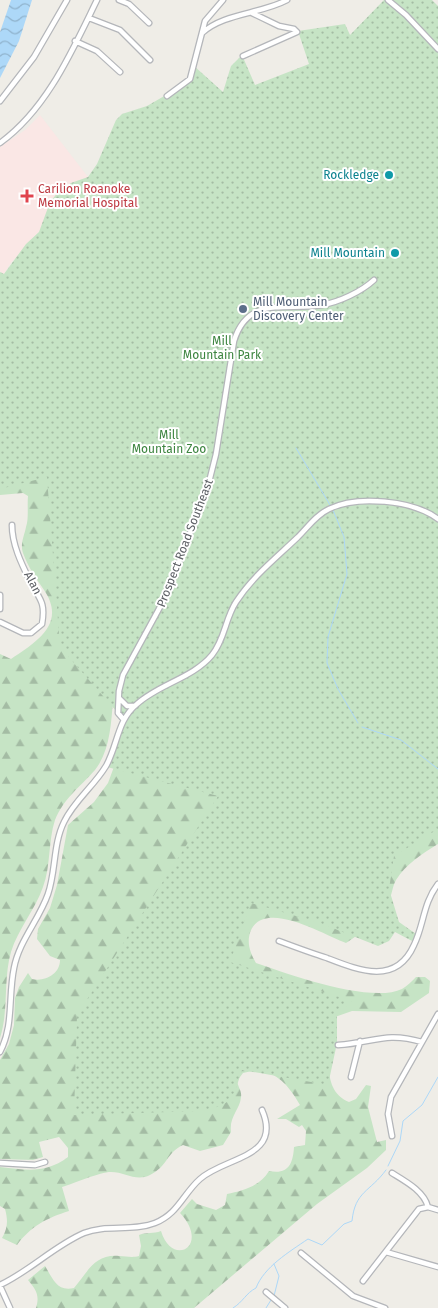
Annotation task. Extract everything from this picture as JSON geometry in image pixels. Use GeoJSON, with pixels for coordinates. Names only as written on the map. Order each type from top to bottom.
{"type":"FeatureCollection","features":[{"type":"Feature","properties":{"kind":"street"},"geometry":{"type":"LineString","coordinates":[[0,101],[34,57],[68,0]]}},
{"type":"Feature","properties":{"kind":"street"},"geometry":{"type":"LineString","coordinates":[[0,143],[26,120],[46,97],[97,0]]}},
{"type":"Feature","properties":{"kind":"street"},"geometry":{"type":"LineString","coordinates":[[119,0],[129,4],[149,23]]}},
{"type":"Feature","properties":{"kind":"street"},"geometry":{"type":"LineString","coordinates":[[129,4],[133,0]]}},
{"type":"Feature","properties":{"kind":"street"},"geometry":{"type":"LineString","coordinates":[[167,96],[190,79],[207,17],[223,0]]}},
{"type":"Feature","properties":{"kind":"street"},"geometry":{"type":"LineString","coordinates":[[201,34],[219,22],[252,13],[287,0]]}},
{"type":"Feature","properties":{"kind":"street"},"geometry":{"type":"LineString","coordinates":[[388,0],[406,15],[438,49]]}},
{"type":"Feature","properties":{"kind":"street"},"geometry":{"type":"LineString","coordinates":[[243,56],[296,32],[294,29],[279,26],[252,13]]}},
{"type":"Feature","properties":{"kind":"street"},"geometry":{"type":"LineString","coordinates":[[89,18],[120,30],[150,60]]}},
{"type":"Feature","properties":{"kind":"street"},"geometry":{"type":"LineString","coordinates":[[75,41],[97,51],[120,72]]}},
{"type":"Feature","properties":{"kind":"street","name":"Prospect Road Southeast"},"geometry":{"type":"LineString","coordinates":[[124,720],[118,713],[119,698],[127,667],[166,596],[208,486],[216,454],[234,342],[238,331],[250,316],[262,310],[325,304],[359,290],[374,280]]}},
{"type":"Feature","properties":{"kind":"street"},"geometry":{"type":"LineString","coordinates":[[0,1052],[9,1026],[12,978],[16,959],[47,897],[61,829],[72,808],[106,766],[124,720],[134,706],[206,661],[220,642],[233,608],[241,595],[273,558],[324,512],[351,502],[398,503],[421,509],[438,519]]}},
{"type":"Feature","properties":{"kind":"street","name":"Alan"},"geometry":{"type":"LineString","coordinates":[[0,622],[23,633],[32,633],[42,624],[45,610],[38,592],[30,582],[12,540],[12,525]]}},
{"type":"Feature","properties":{"kind":"street"},"geometry":{"type":"LineString","coordinates":[[0,595],[0,609]]}},
{"type":"Feature","properties":{"kind":"street"},"geometry":{"type":"LineString","coordinates":[[119,698],[127,706],[134,706]]}},
{"type":"Feature","properties":{"kind":"street"},"geometry":{"type":"LineString","coordinates":[[279,941],[362,971],[388,970],[401,963],[412,950],[426,906],[438,884]]}},
{"type":"Feature","properties":{"kind":"street"},"geometry":{"type":"LineString","coordinates":[[392,1136],[388,1114],[389,1102],[438,1014]]}},
{"type":"Feature","properties":{"kind":"street"},"geometry":{"type":"LineString","coordinates":[[338,1045],[395,1036],[422,1042]]}},
{"type":"Feature","properties":{"kind":"street"},"geometry":{"type":"LineString","coordinates":[[351,1077],[360,1042]]}},
{"type":"Feature","properties":{"kind":"street"},"geometry":{"type":"LineString","coordinates":[[10,1308],[0,1286],[23,1274],[83,1234],[102,1229],[139,1228],[168,1216],[180,1205],[202,1177],[252,1152],[260,1146],[266,1126],[262,1110]]}},
{"type":"Feature","properties":{"kind":"street"},"geometry":{"type":"LineString","coordinates":[[0,1163],[35,1164],[45,1162]]}},
{"type":"Feature","properties":{"kind":"street"},"geometry":{"type":"LineString","coordinates":[[392,1173],[414,1188],[428,1206],[438,1210]]}},
{"type":"Feature","properties":{"kind":"street"},"geometry":{"type":"LineString","coordinates":[[363,1281],[419,1210],[428,1206]]}},
{"type":"Feature","properties":{"kind":"street"},"geometry":{"type":"LineString","coordinates":[[386,1252],[438,1267]]}},
{"type":"Feature","properties":{"kind":"street"},"geometry":{"type":"LineString","coordinates":[[301,1254],[353,1296],[385,1308]]}},
{"type":"Feature","properties":{"kind":"street"},"geometry":{"type":"LineString","coordinates":[[266,1292],[285,1308]]}},
{"type":"Feature","properties":{"kind":"shaded area","name":"Carilion Roanoke Memorial Hospital"},"geometry":{"type":"Polygon","coordinates":[[[40,115],[88,177],[10,264],[4,274],[0,272],[0,147],[25,130],[40,115]]]}},
{"type":"Feature","properties":{"kind":"green space","name":"Mill Mountain Park"},"geometry":{"type":"Polygon","coordinates":[[[384,0],[432,0],[438,6],[438,829],[394,856],[389,889],[399,922],[416,934],[414,942],[395,932],[389,941],[378,946],[320,923],[251,903],[230,962],[352,1001],[337,1015],[337,1043],[328,1085],[242,1070],[230,1099],[220,1106],[201,1111],[74,1115],[77,1015],[218,796],[107,767],[124,720],[60,647],[47,477],[0,489],[0,272],[4,274],[26,244],[39,232],[50,202],[59,191],[71,183],[88,177],[97,164],[116,120],[122,114],[147,106],[185,84],[194,66],[223,92],[231,66],[242,55],[255,85],[309,64],[298,31],[345,24],[350,35],[384,0]]]}},
{"type":"Feature","properties":{"kind":"green space"},"geometry":{"type":"Polygon","coordinates":[[[0,277],[113,701],[109,737],[100,763],[68,799],[55,820],[51,836],[46,879],[36,904],[18,935],[11,952],[7,973],[3,1027],[0,1038],[0,654],[11,659],[30,646],[46,631],[52,613],[50,602],[30,568],[22,549],[27,520],[28,496],[23,493],[0,495],[0,277]]]}},
{"type":"Feature","properties":{"kind":"green space"},"geometry":{"type":"Polygon","coordinates":[[[438,529],[438,844],[409,864],[396,880],[384,908],[363,930],[346,943],[297,922],[269,918],[259,921],[251,930],[249,939],[250,951],[256,963],[329,986],[371,993],[388,993],[402,989],[416,977],[425,977],[430,981],[429,993],[401,1012],[352,1011],[335,1017],[329,1064],[333,1087],[339,1096],[349,1102],[356,1099],[366,1085],[371,1086],[368,1107],[377,1142],[386,1140],[386,1150],[367,1168],[317,1204],[194,1308],[36,1308],[38,1300],[36,1293],[28,1280],[45,1266],[59,1286],[68,1289],[74,1288],[92,1265],[103,1258],[110,1256],[139,1256],[141,1246],[139,1235],[161,1231],[166,1242],[173,1248],[180,1250],[186,1248],[191,1243],[192,1235],[189,1225],[180,1213],[192,1199],[197,1204],[216,1210],[225,1205],[227,1194],[256,1184],[269,1171],[285,1170],[291,1163],[294,1147],[305,1145],[306,1131],[302,1125],[299,1127],[286,1119],[277,1119],[300,1105],[284,1083],[277,1077],[262,1071],[243,1073],[237,1081],[241,1093],[240,1102],[232,1122],[231,1132],[223,1145],[200,1151],[183,1145],[173,1152],[160,1168],[145,1177],[106,1172],[62,1187],[69,1211],[40,1224],[22,1238],[17,1245],[2,1238],[7,1220],[5,1209],[0,1206],[0,1167],[36,1170],[51,1166],[68,1157],[68,1148],[59,1137],[39,1142],[43,1157],[33,1160],[0,1159],[0,1060],[9,1044],[14,1025],[15,998],[19,987],[28,973],[32,979],[47,978],[55,973],[59,965],[60,960],[50,956],[37,939],[38,929],[50,908],[57,885],[68,825],[94,802],[108,783],[115,764],[438,529]]]}},
{"type":"Feature","properties":{"kind":"water"},"geometry":{"type":"Polygon","coordinates":[[[11,0],[32,0],[19,41],[0,78],[0,32],[11,0]]]}},
{"type":"Feature","properties":{"kind":"waterway"},"geometry":{"type":"LineString","coordinates":[[296,448],[330,505]]}},
{"type":"Feature","properties":{"kind":"waterway"},"geometry":{"type":"LineString","coordinates":[[333,510],[344,537],[347,574],[328,637],[327,663],[338,689],[358,723]]}},
{"type":"Feature","properties":{"kind":"waterway"},"geometry":{"type":"LineString","coordinates":[[362,727],[401,740],[438,769]]}},
{"type":"Feature","properties":{"kind":"waterway"},"geometry":{"type":"LineString","coordinates":[[388,1166],[400,1141],[403,1121],[422,1105],[438,1077]]}},
{"type":"Feature","properties":{"kind":"waterway"},"geometry":{"type":"LineString","coordinates":[[233,1308],[256,1288],[265,1273],[285,1255],[308,1239],[322,1245],[344,1224],[352,1221],[356,1203],[386,1170]]}},
{"type":"Feature","properties":{"kind":"waterway"},"geometry":{"type":"LineString","coordinates":[[274,1264],[279,1276],[274,1296]]}},
{"type":"Feature","properties":{"kind":"waterway"},"geometry":{"type":"LineString","coordinates":[[266,1308],[271,1300]]}},
{"type":"Feature","properties":{"kind":"place","name":"Rockledge"},"geometry":{"type":"Point","coordinates":[389,175]}},
{"type":"Feature","properties":{"kind":"place","name":"Carilion Roanoke Memorial Hospital"},"geometry":{"type":"Point","coordinates":[27,196]}},
{"type":"Feature","properties":{"kind":"place","name":"Mill Mountain"},"geometry":{"type":"Point","coordinates":[395,253]}},
{"type":"Feature","properties":{"kind":"place","name":"Mill Mountain Discovery Center"},"geometry":{"type":"Point","coordinates":[243,309]}},
{"type":"Feature","properties":{"kind":"park label","name":"Mill Mountain Zoo"},"geometry":{"type":"Point","coordinates":[169,442]}}]}
